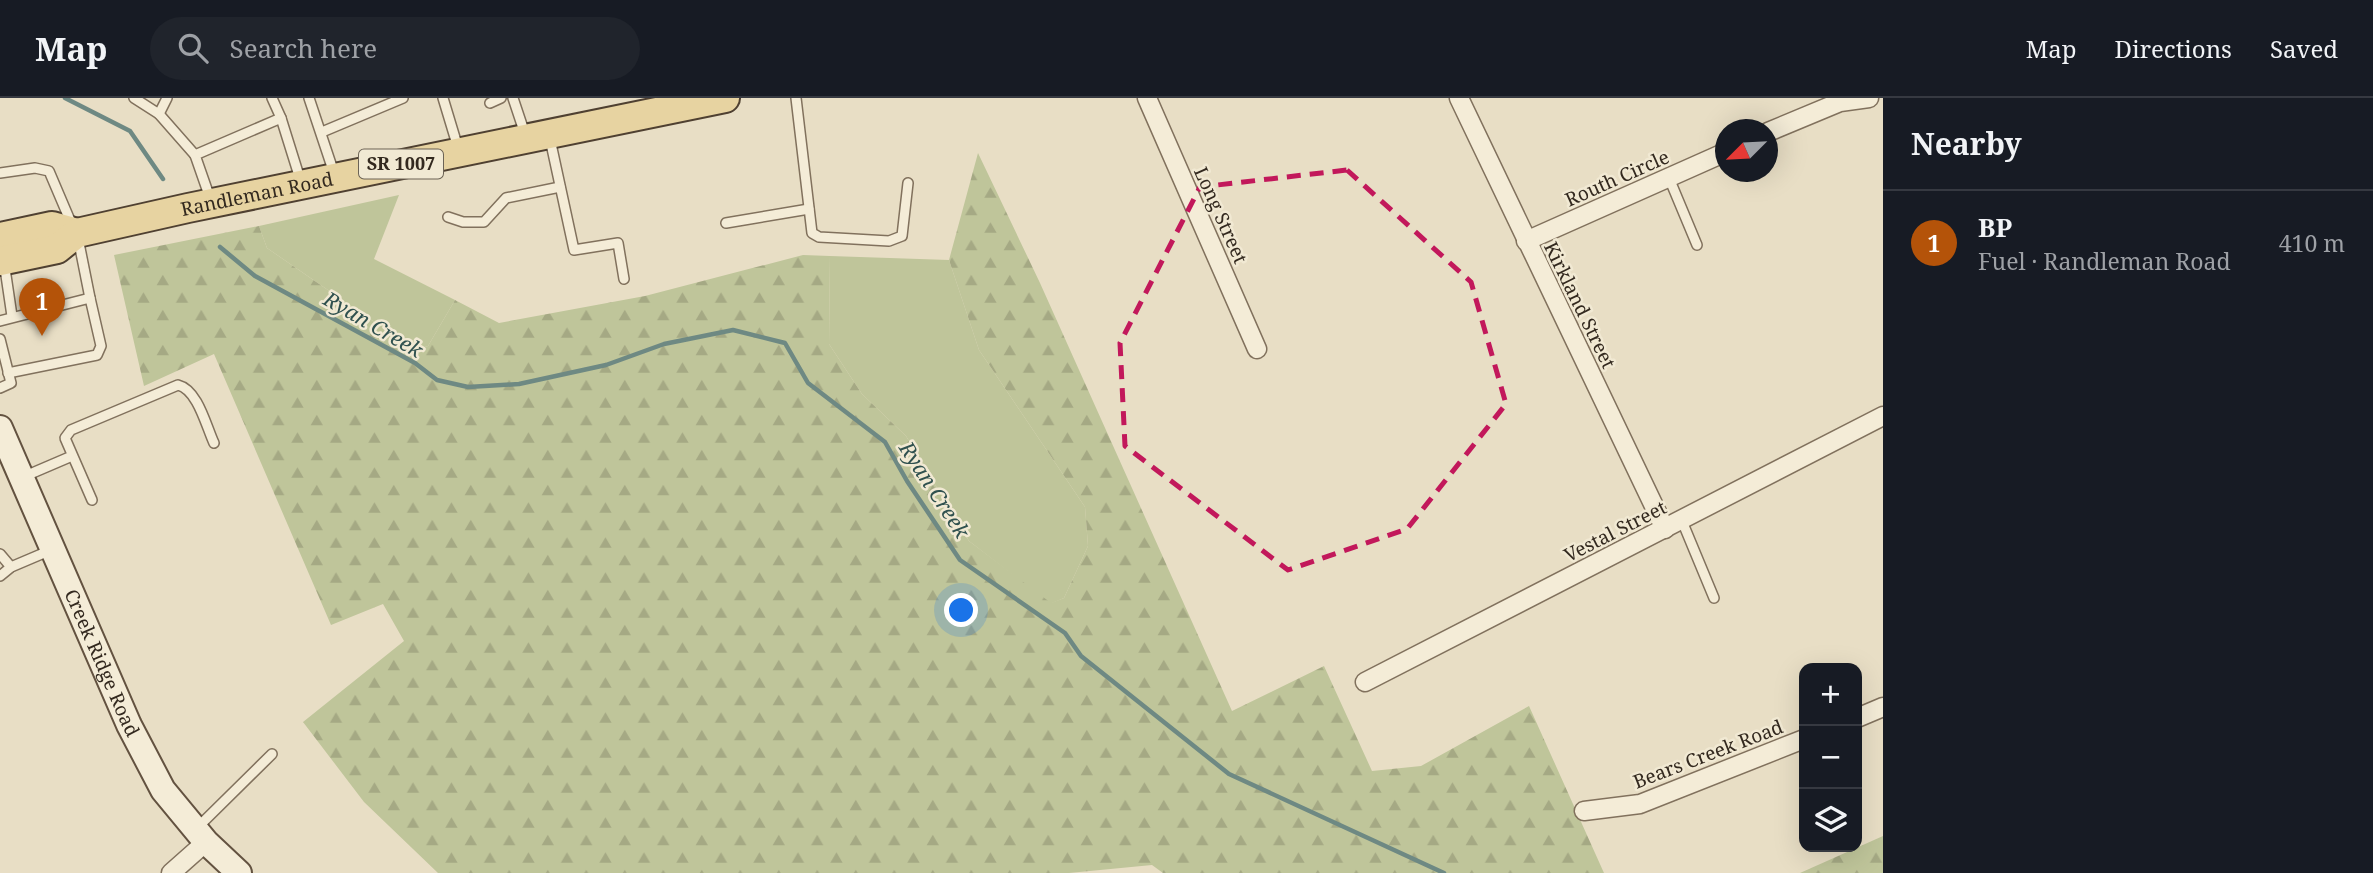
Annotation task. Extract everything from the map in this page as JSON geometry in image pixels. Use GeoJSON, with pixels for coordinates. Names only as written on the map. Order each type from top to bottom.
{"type":"FeatureCollection","features":[{"type":"Feature","properties":{"kind":"main road","name":"Randleman Road"},"geometry":{"type":"LineString","coordinates":[[1,253],[57,249],[77,233],[725,98]]}},
{"type":"Feature","properties":{"kind":"main road","name":"Creek Ridge Road"},"geometry":{"type":"LineString","coordinates":[[0,428],[12,471],[52,550],[129,725],[163,790],[200,836],[239,873]]}},
{"type":"Feature","properties":{"kind":"street","name":"Long Street"},"geometry":{"type":"LineString","coordinates":[[1147,98],[1257,349]]}},
{"type":"Feature","properties":{"kind":"street","name":"Kirkland Street"},"geometry":{"type":"LineString","coordinates":[[1458,98],[1665,529]]}},
{"type":"Feature","properties":{"kind":"street"},"geometry":{"type":"LineString","coordinates":[[1778,128],[1840,102],[1869,98]]}},
{"type":"Feature","properties":{"kind":"street","name":"Routh Circle"},"geometry":{"type":"LineString","coordinates":[[1526,241],[1715,157]]}},
{"type":"Feature","properties":{"kind":"street","name":"Vestal Street"},"geometry":{"type":"LineString","coordinates":[[1365,682],[1883,416]]}},
{"type":"Feature","properties":{"kind":"street"},"geometry":{"type":"LineString","coordinates":[[1862,716],[1883,707]]}},
{"type":"Feature","properties":{"kind":"street","name":"Bears Creek Road"},"geometry":{"type":"LineString","coordinates":[[1584,811],[1640,804],[1799,741]]}},
{"type":"Feature","properties":{"kind":"street"},"geometry":{"type":"LineString","coordinates":[[171,873],[200,836]]}},
{"type":"Feature","properties":{"kind":"lane"},"geometry":{"type":"LineString","coordinates":[[134,98],[159,114],[195,155],[212,203]]}},
{"type":"Feature","properties":{"kind":"lane"},"geometry":{"type":"LineString","coordinates":[[159,114],[167,98]]}},
{"type":"Feature","properties":{"kind":"lane"},"geometry":{"type":"LineString","coordinates":[[272,98],[302,185]]}},
{"type":"Feature","properties":{"kind":"lane"},"geometry":{"type":"LineString","coordinates":[[309,98],[336,177]]}},
{"type":"Feature","properties":{"kind":"lane"},"geometry":{"type":"LineString","coordinates":[[322,132],[403,98]]}},
{"type":"Feature","properties":{"kind":"lane"},"geometry":{"type":"LineString","coordinates":[[443,98],[459,152]]}},
{"type":"Feature","properties":{"kind":"lane"},"geometry":{"type":"LineString","coordinates":[[490,103],[501,98]]}},
{"type":"Feature","properties":{"kind":"lane"},"geometry":{"type":"LineString","coordinates":[[513,98],[538,136],[560,187],[574,250],[618,243],[624,279]]}},
{"type":"Feature","properties":{"kind":"lane"},"geometry":{"type":"LineString","coordinates":[[796,98],[812,233],[819,237],[889,241],[902,236],[908,183]]}},
{"type":"Feature","properties":{"kind":"lane"},"geometry":{"type":"LineString","coordinates":[[195,155],[281,118]]}},
{"type":"Feature","properties":{"kind":"lane"},"geometry":{"type":"LineString","coordinates":[[0,173],[35,168],[48,171],[65,213],[77,233],[101,346],[97,355],[8,373]]}},
{"type":"Feature","properties":{"kind":"lane"},"geometry":{"type":"LineString","coordinates":[[1669,178],[1698,245]]}},
{"type":"Feature","properties":{"kind":"lane"},"geometry":{"type":"LineString","coordinates":[[448,216],[463,222],[484,222],[506,198],[560,187]]}},
{"type":"Feature","properties":{"kind":"lane"},"geometry":{"type":"LineString","coordinates":[[726,223],[809,209]]}},
{"type":"Feature","properties":{"kind":"lane"},"geometry":{"type":"LineString","coordinates":[[1,253],[12,316]]}},
{"type":"Feature","properties":{"kind":"lane"},"geometry":{"type":"LineString","coordinates":[[0,321],[90,298]]}},
{"type":"Feature","properties":{"kind":"lane"},"geometry":{"type":"LineString","coordinates":[[0,339],[11,383],[0,388]]}},
{"type":"Feature","properties":{"kind":"lane"},"geometry":{"type":"LineString","coordinates":[[92,500],[65,438],[71,430],[178,385],[186,387],[192,395],[214,443]]}},
{"type":"Feature","properties":{"kind":"lane"},"geometry":{"type":"LineString","coordinates":[[12,471],[72,456]]}},
{"type":"Feature","properties":{"kind":"lane"},"geometry":{"type":"LineString","coordinates":[[1682,520],[1714,598]]}},
{"type":"Feature","properties":{"kind":"lane"},"geometry":{"type":"LineString","coordinates":[[0,576],[11,567],[52,550]]}},
{"type":"Feature","properties":{"kind":"lane"},"geometry":{"type":"LineString","coordinates":[[0,554],[11,567]]}},
{"type":"Feature","properties":{"kind":"lane"},"geometry":{"type":"LineString","coordinates":[[200,836],[272,754]]}},
{"type":"Feature","properties":{"kind":"highlighted area"},"geometry":{"type":"Polygon","coordinates":[[[1347,170],[1471,282],[1506,404],[1407,529],[1288,570],[1125,446],[1120,343],[1200,187],[1347,170]]]}},
{"type":"Feature","properties":{"kind":"green space"},"geometry":{"type":"Polygon","coordinates":[[[978,153],[1040,283],[1232,711],[1324,666],[1372,771],[1421,766],[1529,706],[1604,873],[1163,873],[1152,865],[1069,873],[438,873],[364,802],[303,722],[404,641],[383,604],[331,625],[214,354],[144,386],[114,255],[259,226],[267,248],[415,350],[428,346],[455,300],[499,323],[645,296],[803,255],[830,256],[829,344],[862,394],[906,436],[969,541],[1051,603],[1064,598],[1088,546],[1085,507],[979,350],[949,260],[978,153]]]}},
{"type":"Feature","properties":{"kind":"green space"},"geometry":{"type":"Polygon","coordinates":[[[399,195],[374,259],[455,300],[428,346],[415,350],[267,248],[259,226],[399,195]]]}},
{"type":"Feature","properties":{"kind":"green space"},"geometry":{"type":"Polygon","coordinates":[[[830,256],[949,260],[979,350],[1085,507],[1088,546],[1064,598],[1050,604],[969,541],[906,436],[862,394],[829,344],[830,256]]]}},
{"type":"Feature","properties":{"kind":"green space"},"geometry":{"type":"Polygon","coordinates":[[[1883,836],[1883,873],[1800,873],[1847,852],[1862,852],[1862,845],[1883,836]]]}},
{"type":"Feature","properties":{"kind":"waterway","name":"Ryan Creek"},"geometry":{"type":"LineString","coordinates":[[65,98],[130,131],[163,179]]}},
{"type":"Feature","properties":{"kind":"waterway","name":"Ryan Creek"},"geometry":{"type":"LineString","coordinates":[[220,247],[255,276],[415,363],[437,380],[468,387],[519,384],[606,365],[664,344],[733,330],[785,343],[808,383],[885,442],[907,481],[960,560],[1065,633],[1081,656],[1229,774],[1444,873]]}},
{"type":"Feature","properties":{"kind":"place","name":"BP"},"geometry":{"type":"Point","coordinates":[42,336]}}]}
